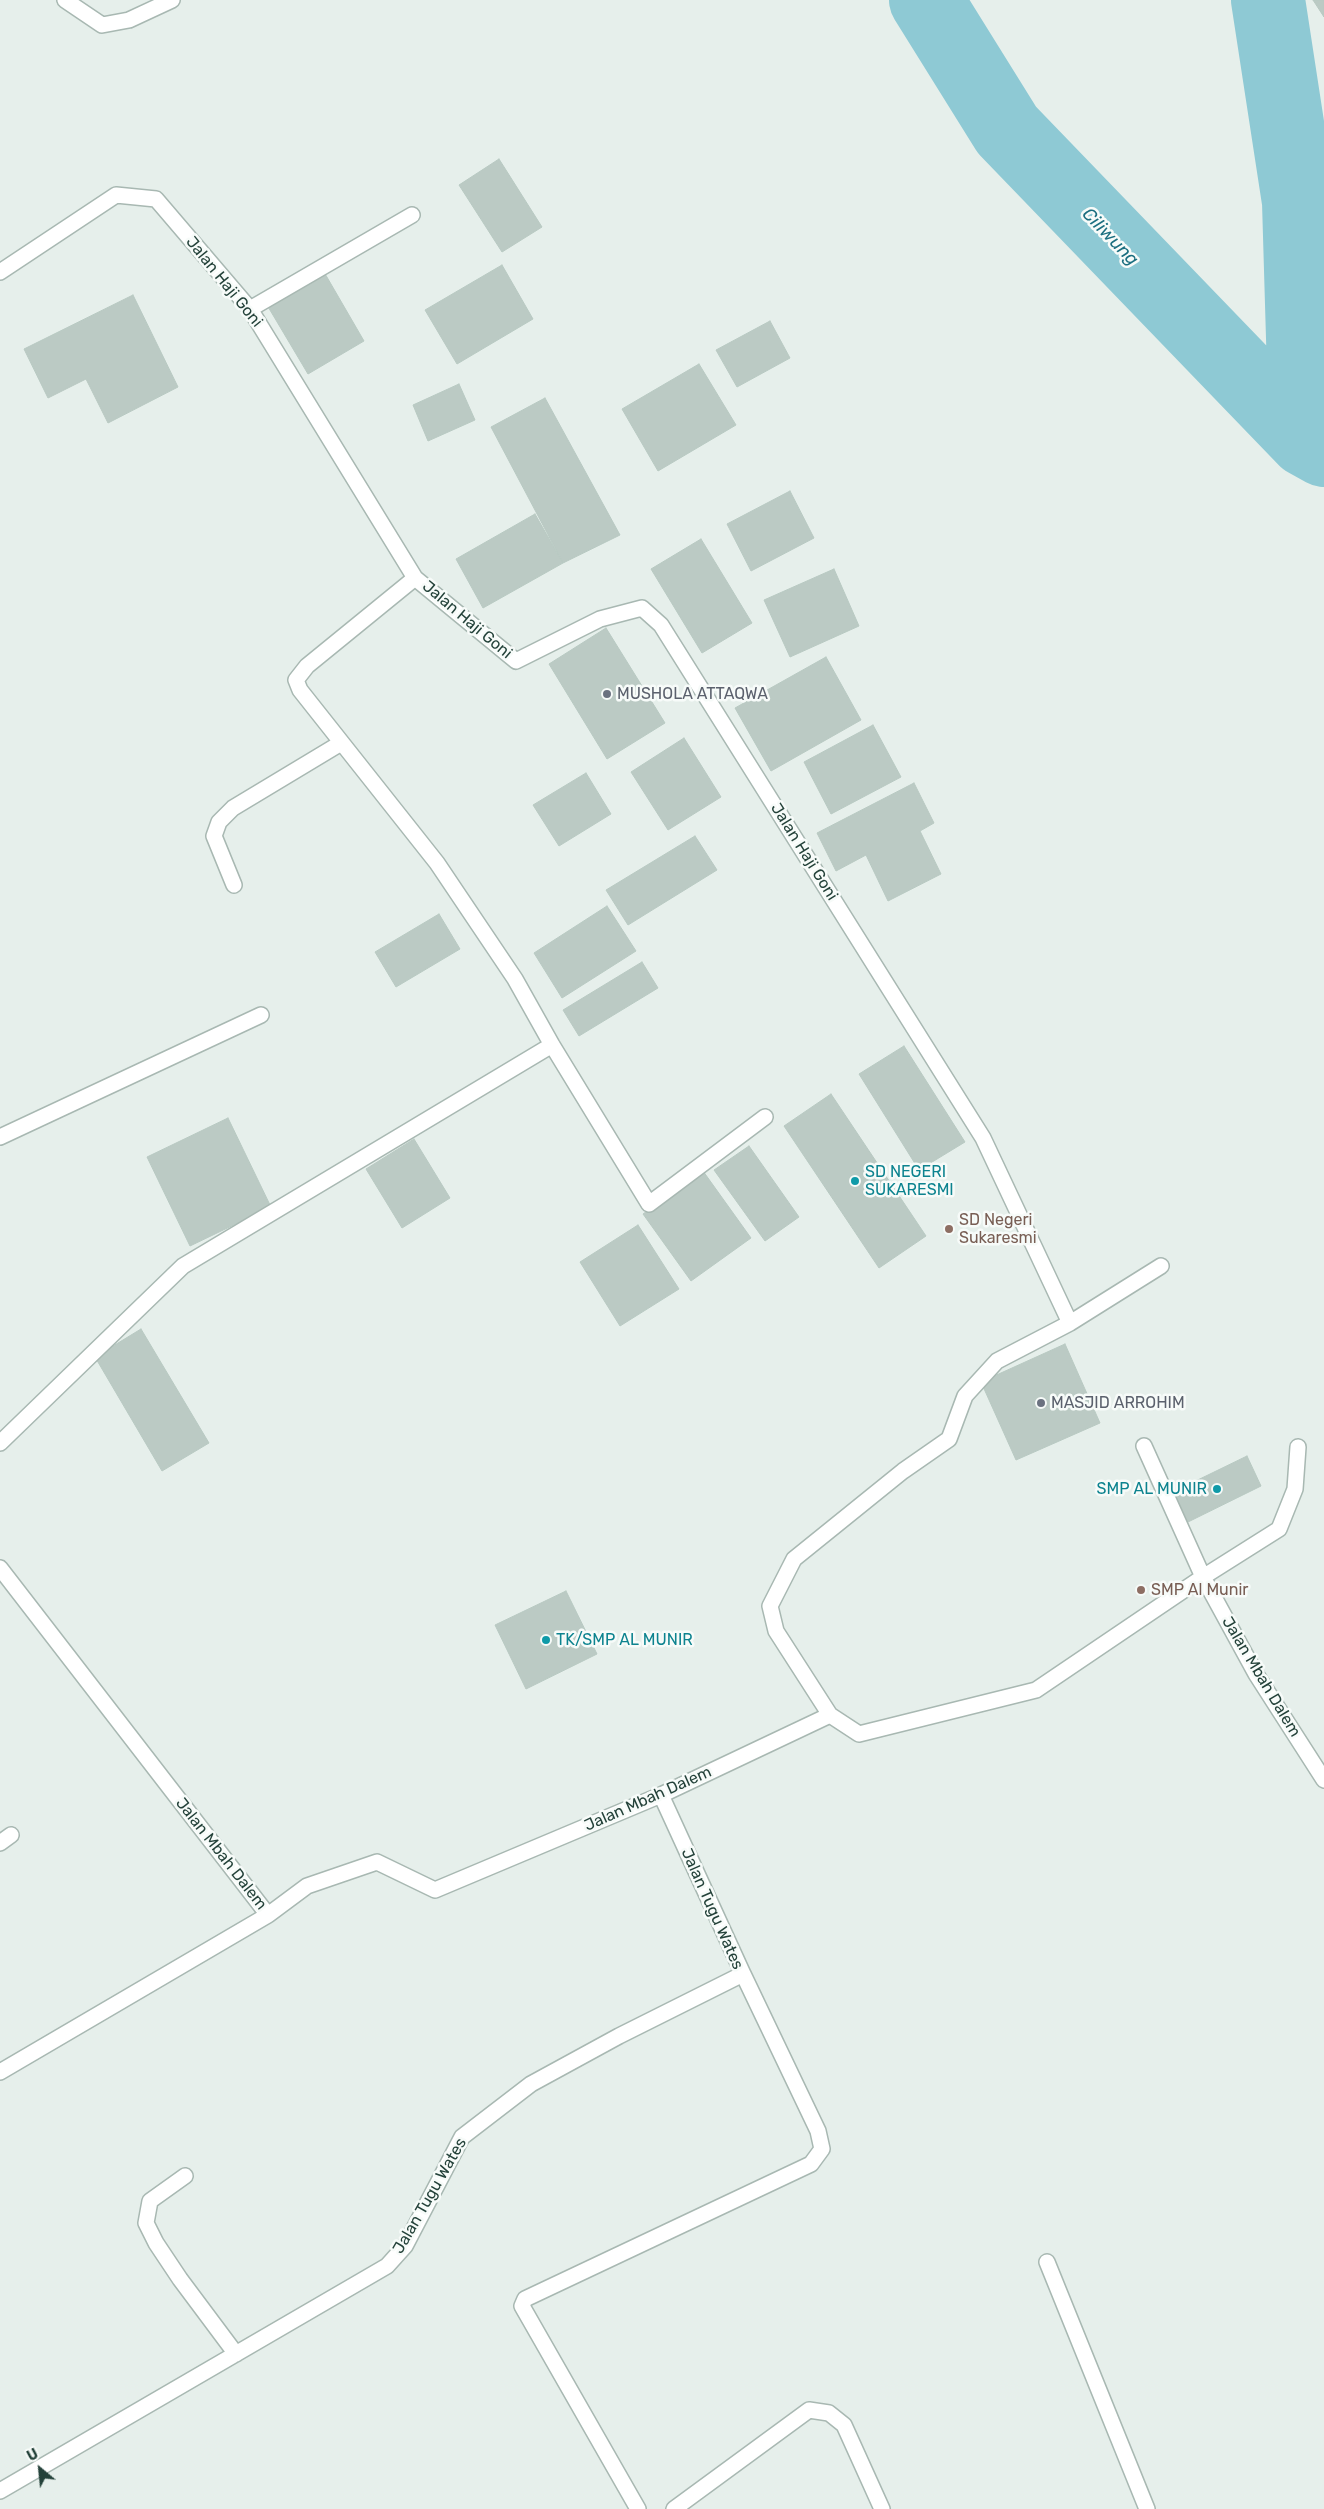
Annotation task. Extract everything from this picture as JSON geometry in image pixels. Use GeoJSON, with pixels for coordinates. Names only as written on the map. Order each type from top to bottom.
{"type":"FeatureCollection","features":[{"type":"Feature","properties":{"kind":"street"},"geometry":{"type":"LineString","coordinates":[[65,0],[102,25],[129,20],[172,0]]}},
{"type":"Feature","properties":{"kind":"street","name":"Jalan Haji Goni"},"geometry":{"type":"LineString","coordinates":[[0,272],[116,194],[156,199],[250,308],[416,578],[516,661],[608,616],[642,608],[661,625],[983,1138],[1070,1324]]}},
{"type":"Feature","properties":{"kind":"street"},"geometry":{"type":"LineString","coordinates":[[250,308],[412,215]]}},
{"type":"Feature","properties":{"kind":"street"},"geometry":{"type":"LineString","coordinates":[[416,578],[307,666],[296,680],[300,690],[437,863],[515,979],[552,1045],[649,1204],[765,1117]]}},
{"type":"Feature","properties":{"kind":"street"},"geometry":{"type":"LineString","coordinates":[[234,885],[214,836],[220,822],[233,808],[341,743]]}},
{"type":"Feature","properties":{"kind":"street"},"geometry":{"type":"LineString","coordinates":[[0,1137],[261,1015]]}},
{"type":"Feature","properties":{"kind":"street"},"geometry":{"type":"LineString","coordinates":[[0,1443],[183,1266],[552,1045]]}},
{"type":"Feature","properties":{"kind":"street"},"geometry":{"type":"LineString","coordinates":[[1161,1266],[1070,1324],[997,1361],[966,1396],[949,1439],[903,1471],[794,1559],[770,1606],[776,1631],[830,1715],[859,1734],[1036,1690],[1279,1528],[1295,1489],[1298,1447]]}},
{"type":"Feature","properties":{"kind":"street","name":"Jalan Mbah Dalem"},"geometry":{"type":"LineString","coordinates":[[1144,1446],[1203,1577],[1256,1674],[1324,1780]]}},
{"type":"Feature","properties":{"kind":"street","name":"Jalan Mbah Dalem"},"geometry":{"type":"LineString","coordinates":[[0,1568],[268,1915],[307,1886],[377,1862],[435,1890],[662,1795],[830,1715]]}},
{"type":"Feature","properties":{"kind":"street","name":"Jalan Tugu Wates"},"geometry":{"type":"LineString","coordinates":[[0,2491],[387,2266],[405,2246],[462,2137],[531,2084],[619,2036],[743,1974],[662,1795]]}},
{"type":"Feature","properties":{"kind":"street"},"geometry":{"type":"LineString","coordinates":[[0,2072],[268,1915]]}},
{"type":"Feature","properties":{"kind":"street"},"geometry":{"type":"LineString","coordinates":[[638,2509],[522,2306],[525,2299],[811,2164],[822,2149],[818,2131],[743,1974]]}},
{"type":"Feature","properties":{"kind":"street"},"geometry":{"type":"LineString","coordinates":[[185,2176],[150,2201],[146,2223],[156,2243],[175,2272],[236,2354]]}},
{"type":"Feature","properties":{"kind":"street"},"geometry":{"type":"LineString","coordinates":[[1047,2262],[1148,2509]]}},
{"type":"Feature","properties":{"kind":"street"},"geometry":{"type":"LineString","coordinates":[[674,2509],[810,2410],[829,2413],[844,2425],[882,2509]]}},
{"type":"Feature","properties":{"kind":"building"},"geometry":{"type":"Polygon","coordinates":[[[1313,0],[1324,0],[1324,17],[1313,0]]]}},
{"type":"Feature","properties":{"kind":"building"},"geometry":{"type":"Polygon","coordinates":[[[499,159],[542,227],[502,252],[459,185],[499,159]]]}},
{"type":"Feature","properties":{"kind":"building"},"geometry":{"type":"Polygon","coordinates":[[[502,265],[533,319],[457,364],[425,310],[502,265]]]}},
{"type":"Feature","properties":{"kind":"building"},"geometry":{"type":"Polygon","coordinates":[[[324,272],[364,341],[308,374],[267,305],[324,272]]]}},
{"type":"Feature","properties":{"kind":"building"},"geometry":{"type":"Polygon","coordinates":[[[133,295],[178,387],[108,423],[86,379],[48,398],[24,349],[133,295]]]}},
{"type":"Feature","properties":{"kind":"building"},"geometry":{"type":"Polygon","coordinates":[[[770,321],[790,358],[737,387],[716,350],[770,321]]]}},
{"type":"Feature","properties":{"kind":"building"},"geometry":{"type":"Polygon","coordinates":[[[699,364],[736,425],[658,471],[622,409],[699,364]]]}},
{"type":"Feature","properties":{"kind":"building"},"geometry":{"type":"Polygon","coordinates":[[[459,384],[475,420],[428,441],[413,405],[459,384]]]}},
{"type":"Feature","properties":{"kind":"building"},"geometry":{"type":"Polygon","coordinates":[[[545,398],[620,535],[563,563],[491,427],[545,398]]]}},
{"type":"Feature","properties":{"kind":"building"},"geometry":{"type":"Polygon","coordinates":[[[790,491],[814,538],[751,571],[727,524],[790,491]]]}},
{"type":"Feature","properties":{"kind":"building"},"geometry":{"type":"Polygon","coordinates":[[[535,514],[563,563],[483,608],[456,559],[535,514]]]}},
{"type":"Feature","properties":{"kind":"building"},"geometry":{"type":"Polygon","coordinates":[[[701,539],[752,623],[702,653],[651,569],[701,539]]]}},
{"type":"Feature","properties":{"kind":"building"},"geometry":{"type":"Polygon","coordinates":[[[834,569],[859,626],[790,657],[764,600],[834,569]]]}},
{"type":"Feature","properties":{"kind":"building","name":"MUSHOLA ATTAQWA"},"geometry":{"type":"Polygon","coordinates":[[[606,628],[665,723],[607,759],[549,664],[606,628]]]}},
{"type":"Feature","properties":{"kind":"building"},"geometry":{"type":"Polygon","coordinates":[[[826,657],[861,720],[771,771],[735,708],[826,657]]]}},
{"type":"Feature","properties":{"kind":"building"},"geometry":{"type":"Polygon","coordinates":[[[873,725],[901,777],[831,814],[804,762],[873,725]]]}},
{"type":"Feature","properties":{"kind":"building"},"geometry":{"type":"Polygon","coordinates":[[[684,738],[721,797],[668,830],[631,772],[684,738]]]}},
{"type":"Feature","properties":{"kind":"building"},"geometry":{"type":"Polygon","coordinates":[[[586,773],[611,814],[559,846],[533,805],[586,773]]]}},
{"type":"Feature","properties":{"kind":"building"},"geometry":{"type":"Polygon","coordinates":[[[914,783],[934,823],[920,831],[941,874],[888,901],[866,855],[836,871],[817,833],[914,783]]]}},
{"type":"Feature","properties":{"kind":"building"},"geometry":{"type":"Polygon","coordinates":[[[695,836],[717,870],[628,925],[606,890],[695,836]]]}},
{"type":"Feature","properties":{"kind":"building"},"geometry":{"type":"Polygon","coordinates":[[[607,906],[636,951],[562,998],[534,953],[607,906]]]}},
{"type":"Feature","properties":{"kind":"building"},"geometry":{"type":"Polygon","coordinates":[[[439,914],[460,949],[396,987],[375,952],[439,914]]]}},
{"type":"Feature","properties":{"kind":"building"},"geometry":{"type":"Polygon","coordinates":[[[642,962],[658,988],[579,1036],[563,1010],[642,962]]]}},
{"type":"Feature","properties":{"kind":"building","name":"SD NEGERI SUKARESMI"},"geometry":{"type":"Polygon","coordinates":[[[904,1046],[965,1142],[919,1170],[859,1074],[904,1046]]]}},
{"type":"Feature","properties":{"kind":"building","name":"SD NEGERI SUKARESMI"},"geometry":{"type":"Polygon","coordinates":[[[831,1094],[926,1236],[879,1268],[784,1126],[831,1094]]]}},
{"type":"Feature","properties":{"kind":"building"},"geometry":{"type":"Polygon","coordinates":[[[228,1118],[271,1207],[190,1246],[147,1157],[228,1118]]]}},
{"type":"Feature","properties":{"kind":"building"},"geometry":{"type":"Polygon","coordinates":[[[414,1139],[450,1198],[402,1228],[366,1169],[414,1139]]]}},
{"type":"Feature","properties":{"kind":"building"},"geometry":{"type":"Polygon","coordinates":[[[749,1146],[799,1217],[765,1241],[714,1170],[749,1146]]]}},
{"type":"Feature","properties":{"kind":"building"},"geometry":{"type":"Polygon","coordinates":[[[703,1171],[751,1238],[691,1281],[643,1214],[703,1171]]]}},
{"type":"Feature","properties":{"kind":"building"},"geometry":{"type":"Polygon","coordinates":[[[638,1225],[679,1289],[620,1326],[580,1262],[638,1225]]]}},
{"type":"Feature","properties":{"kind":"building"},"geometry":{"type":"Polygon","coordinates":[[[141,1329],[209,1443],[162,1471],[95,1357],[141,1329]]]}},
{"type":"Feature","properties":{"kind":"building","name":"MASJID ARROHIM"},"geometry":{"type":"Polygon","coordinates":[[[1065,1344],[1100,1423],[1016,1460],[981,1382],[1065,1344]]]}},
{"type":"Feature","properties":{"kind":"building","name":"SMP AL MUNIR"},"geometry":{"type":"Polygon","coordinates":[[[1247,1456],[1261,1486],[1188,1522],[1173,1492],[1247,1456]]]}},
{"type":"Feature","properties":{"kind":"building","name":"TK/SMP AL MUNIR"},"geometry":{"type":"Polygon","coordinates":[[[566,1591],[597,1654],[526,1689],[495,1625],[566,1591]]]}},
{"type":"Feature","properties":{"kind":"waterway","name":"Ciliwung"},"geometry":{"type":"LineString","coordinates":[[926,0],[1007,130],[1306,440],[1324,450]]}},
{"type":"Feature","properties":{"kind":"waterway"},"geometry":{"type":"LineString","coordinates":[[1268,0],[1299,202],[1306,440]]}},
{"type":"Feature","properties":{"kind":"place","name":"MUSHOLA ATTAQWA"},"geometry":{"type":"Point","coordinates":[607,694]}},
{"type":"Feature","properties":{"kind":"place","name":"SD NEGERI SUKARESMI"},"geometry":{"type":"Point","coordinates":[855,1181]}},
{"type":"Feature","properties":{"kind":"place","name":"SD Negeri Sukaresmi"},"geometry":{"type":"Point","coordinates":[949,1229]}},
{"type":"Feature","properties":{"kind":"place","name":"MASJID ARROHIM"},"geometry":{"type":"Point","coordinates":[1041,1403]}},
{"type":"Feature","properties":{"kind":"place","name":"SMP AL MUNIR"},"geometry":{"type":"Point","coordinates":[1217,1489]}},
{"type":"Feature","properties":{"kind":"place","name":"SMP Al Munir"},"geometry":{"type":"Point","coordinates":[1141,1590]}},
{"type":"Feature","properties":{"kind":"place","name":"TK/SMP AL MUNIR"},"geometry":{"type":"Point","coordinates":[546,1640]}}]}
